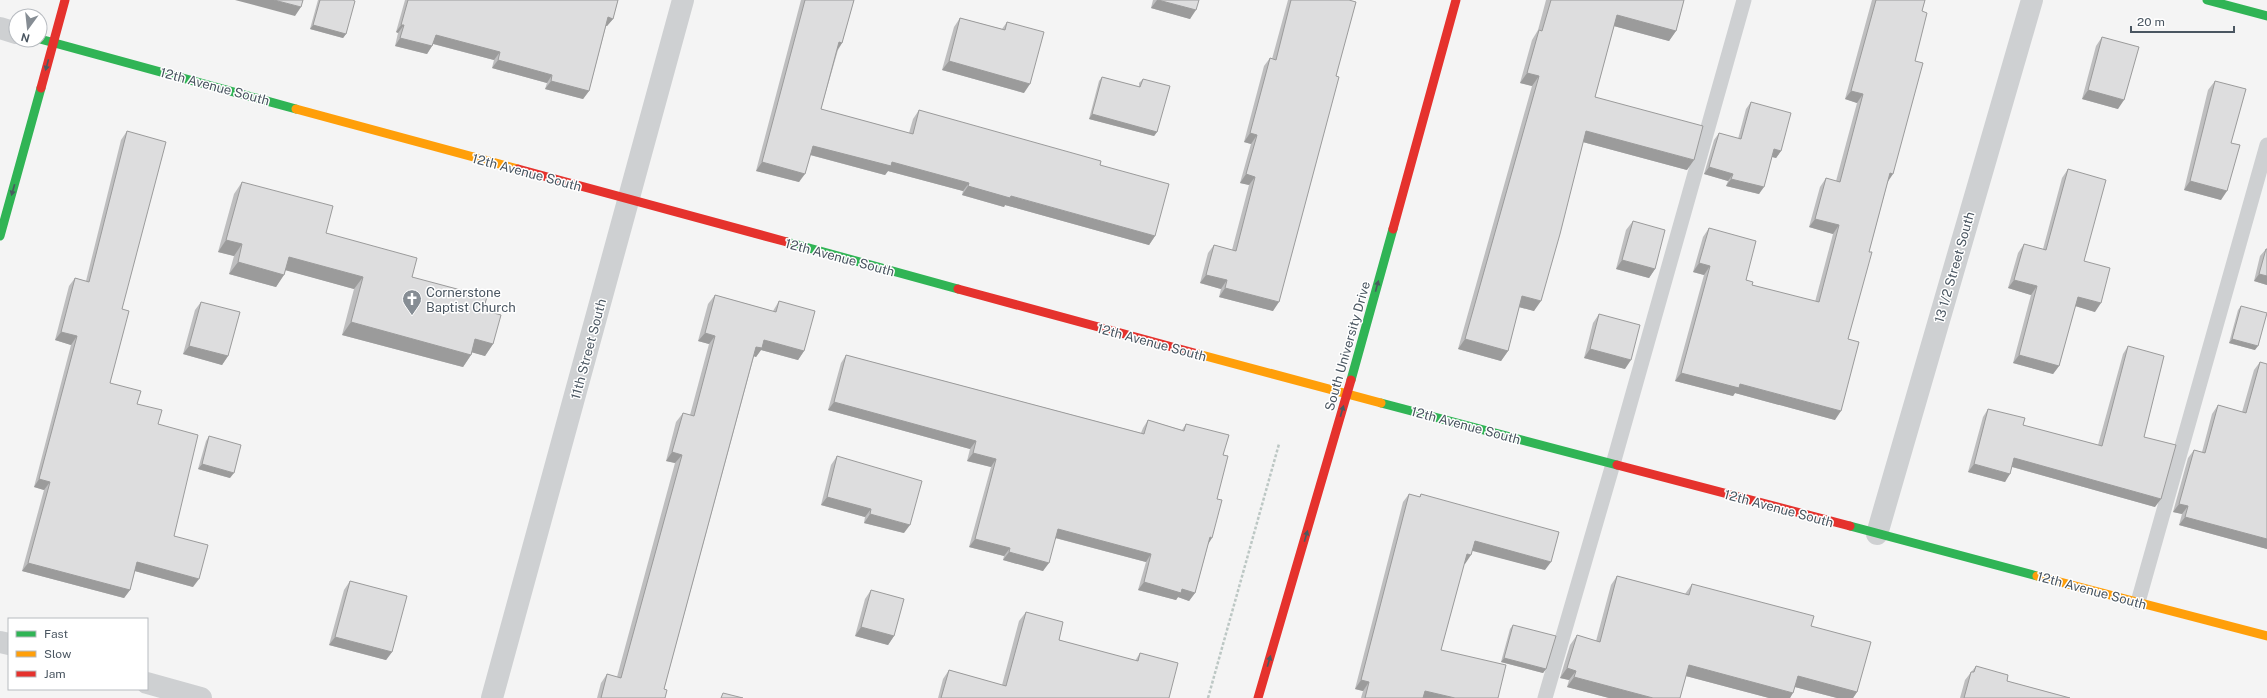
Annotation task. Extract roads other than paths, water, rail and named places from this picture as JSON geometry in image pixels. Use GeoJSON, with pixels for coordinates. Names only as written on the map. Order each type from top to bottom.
{"type":"FeatureCollection","features":[{"type":"Feature","properties":{"kind":"street"},"geometry":{"type":"LineString","coordinates":[[0,236],[65,0]]}},
{"type":"Feature","properties":{"kind":"street","name":"11th Street South"},"geometry":{"type":"LineString","coordinates":[[492,698],[683,0]]}},
{"type":"Feature","properties":{"kind":"street","name":"South University Drive"},"geometry":{"type":"LineString","coordinates":[[1258,698],[1348,394],[1456,0]]}},
{"type":"Feature","properties":{"kind":"street","name":"13 1/2 Street South"},"geometry":{"type":"LineString","coordinates":[[1877,534],[2032,0]]}},
{"type":"Feature","properties":{"kind":"street"},"geometry":{"type":"LineString","coordinates":[[2207,0],[2267,16]]}},
{"type":"Feature","properties":{"kind":"street","name":"12th Avenue South"},"geometry":{"type":"LineString","coordinates":[[48,41],[1348,394],[2267,636]]}},
{"type":"Feature","properties":{"kind":"street"},"geometry":{"type":"LineString","coordinates":[[148,683],[192,697]]}},
{"type":"Feature","properties":{"kind":"lane"},"geometry":{"type":"LineString","coordinates":[[1545,698],[1614,464],[1744,0]]}},
{"type":"Feature","properties":{"kind":"lane"},"geometry":{"type":"LineString","coordinates":[[2138,602],[2267,145]]}},
{"type":"Feature","properties":{"kind":"place","name":"Cornerstone Baptist Church"},"geometry":{"type":"Point","coordinates":[412,316]}}]}
